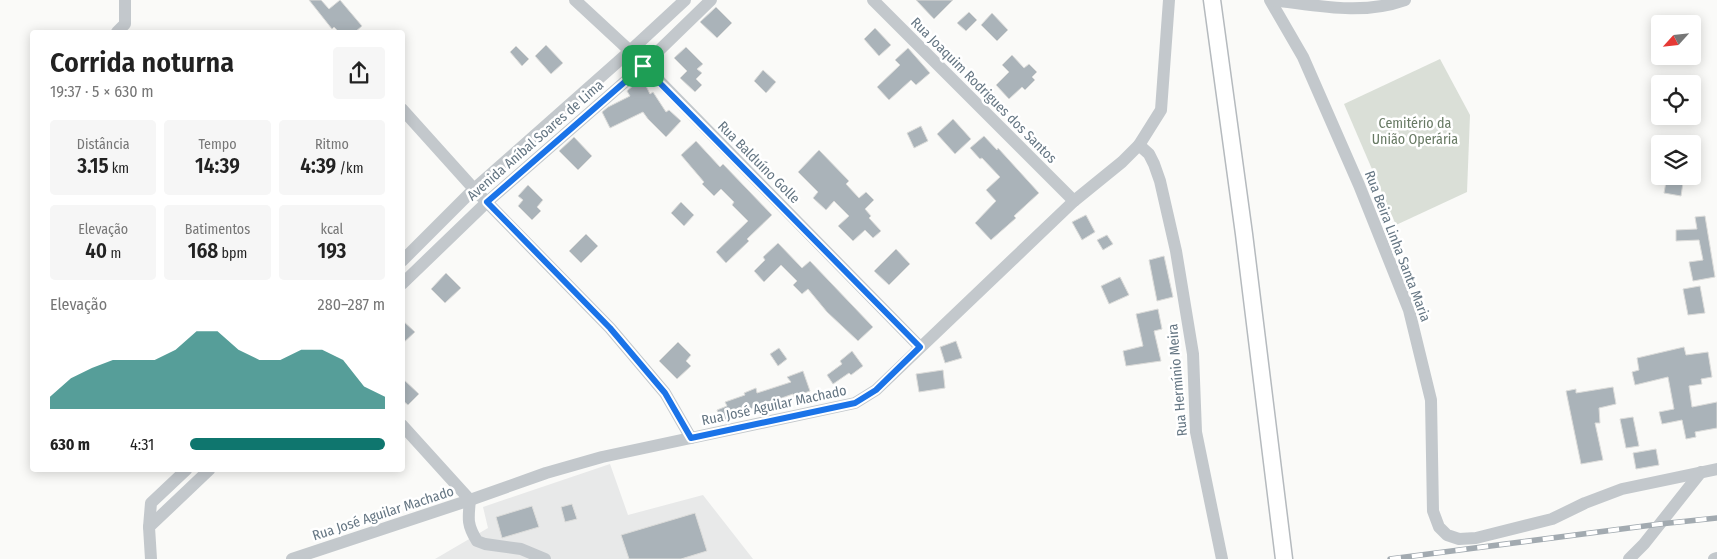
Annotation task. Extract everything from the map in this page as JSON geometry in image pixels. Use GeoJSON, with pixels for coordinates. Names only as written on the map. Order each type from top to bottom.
{"type":"FeatureCollection","features":[{"type":"Feature","properties":{"kind":"main road"},"geometry":{"type":"LineString","coordinates":[[1212,0],[1244,234],[1283,552]]}},
{"type":"Feature","properties":{"kind":"street"},"geometry":{"type":"LineString","coordinates":[[121,28],[125,0]]}},
{"type":"Feature","properties":{"kind":"street","name":"Rua Balduíno Golle"},"geometry":{"type":"LineString","coordinates":[[574,0],[630,51],[920,347]]}},
{"type":"Feature","properties":{"kind":"street","name":"Avenida Aníbal Soares de Lima"},"geometry":{"type":"LineString","coordinates":[[405,258],[474,189],[685,0]]}},
{"type":"Feature","properties":{"kind":"street","name":"Avenida Aníbal Soares de Lima"},"geometry":{"type":"LineString","coordinates":[[405,281],[487,202],[643,66],[712,0]]}},
{"type":"Feature","properties":{"kind":"street","name":"Rua Joaquim Rodrigues dos Santos"},"geometry":{"type":"LineString","coordinates":[[873,0],[1074,201]]}},
{"type":"Feature","properties":{"kind":"street","name":"Rua José Aguilar Machado"},"geometry":{"type":"LineString","coordinates":[[292,559],[546,473],[593,459],[855,403],[876,390],[1074,201],[1122,162],[1139,145],[1161,110],[1168,0]]}},
{"type":"Feature","properties":{"kind":"street"},"geometry":{"type":"LineString","coordinates":[[1270,0],[1353,10],[1387,6],[1405,0]]}},
{"type":"Feature","properties":{"kind":"street","name":"Rua Beira Linha Santa Maria"},"geometry":{"type":"LineString","coordinates":[[1270,0],[1303,57],[1359,185],[1409,310],[1432,400],[1433,511],[1439,527],[1447,535],[1459,539],[1476,538],[1552,519],[1585,503],[1622,490],[1717,468]]}},
{"type":"Feature","properties":{"kind":"street"},"geometry":{"type":"LineString","coordinates":[[405,112],[474,189],[610,328],[665,393],[691,438]]}},
{"type":"Feature","properties":{"kind":"street","name":"Rua Hermínio Meira"},"geometry":{"type":"LineString","coordinates":[[1139,145],[1149,154],[1160,181],[1176,251],[1193,354],[1196,432],[1222,559]]}},
{"type":"Feature","properties":{"kind":"street"},"geometry":{"type":"LineString","coordinates":[[405,428],[470,500],[469,525],[478,541],[485,544],[520,549],[545,559]]}},
{"type":"Feature","properties":{"kind":"street"},"geometry":{"type":"LineString","coordinates":[[151,559],[149,527],[151,503],[184,472]]}},
{"type":"Feature","properties":{"kind":"street"},"geometry":{"type":"LineString","coordinates":[[149,527],[207,472]]}},
{"type":"Feature","properties":{"kind":"street"},"geometry":{"type":"LineString","coordinates":[[1628,559],[1644,544],[1701,472]]}},
{"type":"Feature","properties":{"kind":"shaded area"},"geometry":{"type":"Polygon","coordinates":[[[610,464],[628,515],[703,495],[753,559],[435,559],[488,528],[483,507],[610,464]]]}},
{"type":"Feature","properties":{"kind":"green space","name":"Cemitério da União Operária"},"geometry":{"type":"Polygon","coordinates":[[[1440,59],[1470,115],[1467,192],[1396,225],[1344,104],[1440,59]]]}},
{"type":"Feature","properties":{"kind":"building"},"geometry":{"type":"Polygon","coordinates":[[[309,0],[321,0],[329,9],[340,0],[362,26],[357,30],[337,30],[334,27],[332,29],[309,0]]]}},
{"type":"Feature","properties":{"kind":"building"},"geometry":{"type":"Polygon","coordinates":[[[916,0],[953,0],[934,19],[916,0]]]}},
{"type":"Feature","properties":{"kind":"building"},"geometry":{"type":"Polygon","coordinates":[[[716,7],[732,23],[717,38],[700,22],[716,7]]]}},
{"type":"Feature","properties":{"kind":"building"},"geometry":{"type":"Polygon","coordinates":[[[969,12],[977,20],[966,31],[957,23],[969,12]]]}},
{"type":"Feature","properties":{"kind":"building"},"geometry":{"type":"Polygon","coordinates":[[[992,13],[1008,30],[997,41],[981,25],[992,13]]]}},
{"type":"Feature","properties":{"kind":"building"},"geometry":{"type":"Polygon","coordinates":[[[875,28],[891,45],[879,56],[864,39],[875,28]]]}},
{"type":"Feature","properties":{"kind":"building"},"geometry":{"type":"Polygon","coordinates":[[[546,45],[563,63],[551,74],[535,56],[546,45]]]}},
{"type":"Feature","properties":{"kind":"building"},"geometry":{"type":"Polygon","coordinates":[[[516,46],[529,59],[522,66],[510,52],[516,46]]]}},
{"type":"Feature","properties":{"kind":"building"},"geometry":{"type":"Polygon","coordinates":[[[686,47],[703,64],[697,69],[702,73],[696,79],[702,85],[695,92],[680,78],[687,71],[674,58],[686,47]]]}},
{"type":"Feature","properties":{"kind":"building"},"geometry":{"type":"Polygon","coordinates":[[[908,48],[930,73],[916,85],[911,80],[889,100],[877,87],[900,65],[895,60],[908,48]]]}},
{"type":"Feature","properties":{"kind":"building"},"geometry":{"type":"Polygon","coordinates":[[[1012,55],[1024,68],[1029,64],[1037,72],[1032,77],[1035,80],[1025,90],[1022,87],[1009,99],[996,85],[1009,72],[1002,65],[1012,55]]]}},
{"type":"Feature","properties":{"kind":"building"},"geometry":{"type":"Polygon","coordinates":[[[763,70],[776,82],[766,93],[754,81],[763,70]]]}},
{"type":"Feature","properties":{"kind":"building"},"geometry":{"type":"Polygon","coordinates":[[[642,78],[650,94],[653,92],[666,112],[669,110],[681,121],[666,137],[643,112],[610,128],[602,112],[630,96],[627,91],[642,78]]]}},
{"type":"Feature","properties":{"kind":"building"},"geometry":{"type":"Polygon","coordinates":[[[953,119],[971,139],[955,154],[937,134],[953,119]]]}},
{"type":"Feature","properties":{"kind":"building"},"geometry":{"type":"Polygon","coordinates":[[[921,126],[928,141],[914,148],[907,133],[921,126]]]}},
{"type":"Feature","properties":{"kind":"building"},"geometry":{"type":"Polygon","coordinates":[[[984,136],[997,150],[998,148],[1039,193],[1014,216],[1016,218],[991,240],[975,223],[996,201],[986,190],[1000,177],[970,148],[984,136]]]}},
{"type":"Feature","properties":{"kind":"building"},"geometry":{"type":"Polygon","coordinates":[[[574,137],[592,156],[578,170],[559,151],[574,137]]]}},
{"type":"Feature","properties":{"kind":"building"},"geometry":{"type":"Polygon","coordinates":[[[696,141],[720,167],[723,164],[772,215],[726,263],[716,252],[748,221],[732,205],[734,202],[721,189],[714,196],[702,184],[704,182],[681,155],[696,141]]]}},
{"type":"Feature","properties":{"kind":"building"},"geometry":{"type":"Polygon","coordinates":[[[819,150],[849,181],[846,184],[859,198],[866,192],[874,200],[865,209],[871,216],[869,218],[881,231],[873,238],[865,230],[853,241],[838,226],[849,216],[834,201],[826,210],[813,198],[818,192],[798,172],[819,150]]]}},
{"type":"Feature","properties":{"kind":"building"},"geometry":{"type":"Polygon","coordinates":[[[528,185],[543,200],[537,207],[541,211],[532,220],[518,206],[523,200],[518,196],[528,185]]]}},
{"type":"Feature","properties":{"kind":"building"},"geometry":{"type":"Polygon","coordinates":[[[1665,185],[1683,185],[1681,196],[1664,193],[1665,185]]]}},
{"type":"Feature","properties":{"kind":"building"},"geometry":{"type":"Polygon","coordinates":[[[681,202],[694,215],[684,226],[671,213],[681,202]]]}},
{"type":"Feature","properties":{"kind":"building"},"geometry":{"type":"Polygon","coordinates":[[[1086,215],[1095,232],[1082,240],[1072,222],[1086,215]]]}},
{"type":"Feature","properties":{"kind":"building"},"geometry":{"type":"Polygon","coordinates":[[[1705,216],[1715,277],[1693,281],[1689,262],[1703,260],[1699,240],[1676,241],[1676,230],[1697,229],[1695,217],[1705,216]]]}},
{"type":"Feature","properties":{"kind":"building"},"geometry":{"type":"Polygon","coordinates":[[[586,234],[598,246],[581,263],[569,251],[586,234]]]}},
{"type":"Feature","properties":{"kind":"building"},"geometry":{"type":"Polygon","coordinates":[[[1107,235],[1113,244],[1103,250],[1097,240],[1107,235]]]}},
{"type":"Feature","properties":{"kind":"building"},"geometry":{"type":"Polygon","coordinates":[[[778,243],[802,268],[810,261],[873,327],[858,341],[827,312],[808,289],[802,294],[793,285],[797,281],[781,265],[764,282],[754,271],[765,260],[763,257],[778,243]]]}},
{"type":"Feature","properties":{"kind":"building"},"geometry":{"type":"Polygon","coordinates":[[[896,249],[910,264],[889,285],[874,271],[896,249]]]}},
{"type":"Feature","properties":{"kind":"building"},"geometry":{"type":"Polygon","coordinates":[[[1164,256],[1173,297],[1157,301],[1149,260],[1164,256]]]}},
{"type":"Feature","properties":{"kind":"building"},"geometry":{"type":"Polygon","coordinates":[[[446,273],[461,288],[445,303],[431,289],[446,273]]]}},
{"type":"Feature","properties":{"kind":"building"},"geometry":{"type":"Polygon","coordinates":[[[1120,277],[1129,295],[1109,304],[1101,286],[1120,277]]]}},
{"type":"Feature","properties":{"kind":"building"},"geometry":{"type":"Polygon","coordinates":[[[1700,286],[1705,313],[1688,315],[1683,289],[1700,286]]]}},
{"type":"Feature","properties":{"kind":"building"},"geometry":{"type":"Polygon","coordinates":[[[1158,309],[1162,329],[1154,331],[1161,361],[1126,366],[1123,351],[1143,346],[1136,314],[1158,309]]]}},
{"type":"Feature","properties":{"kind":"building"},"geometry":{"type":"Polygon","coordinates":[[[405,323],[415,332],[405,341],[405,323]]]}},
{"type":"Feature","properties":{"kind":"building"},"geometry":{"type":"Polygon","coordinates":[[[956,341],[962,358],[945,363],[940,347],[956,341]]]}},
{"type":"Feature","properties":{"kind":"building"},"geometry":{"type":"Polygon","coordinates":[[[678,342],[691,355],[686,361],[691,366],[677,379],[659,361],[678,342]]]}},
{"type":"Feature","properties":{"kind":"building"},"geometry":{"type":"Polygon","coordinates":[[[1684,347],[1686,355],[1708,352],[1712,377],[1701,379],[1702,384],[1689,386],[1692,407],[1717,402],[1717,428],[1695,432],[1696,437],[1686,439],[1682,420],[1662,424],[1659,412],[1674,409],[1668,377],[1635,385],[1632,372],[1639,370],[1637,358],[1684,347]]]}},
{"type":"Feature","properties":{"kind":"building"},"geometry":{"type":"Polygon","coordinates":[[[779,348],[787,359],[778,366],[770,354],[779,348]]]}},
{"type":"Feature","properties":{"kind":"building"},"geometry":{"type":"Polygon","coordinates":[[[852,351],[863,366],[851,375],[849,373],[833,384],[827,375],[842,364],[840,361],[852,351]]]}},
{"type":"Feature","properties":{"kind":"building"},"geometry":{"type":"Polygon","coordinates":[[[943,370],[945,388],[919,392],[916,374],[943,370]]]}},
{"type":"Feature","properties":{"kind":"building"},"geometry":{"type":"Polygon","coordinates":[[[803,371],[810,391],[794,397],[793,394],[748,410],[749,414],[722,423],[717,410],[727,406],[725,402],[745,395],[744,393],[756,388],[757,393],[791,382],[787,377],[803,371]]]}},
{"type":"Feature","properties":{"kind":"building"},"geometry":{"type":"Polygon","coordinates":[[[405,381],[419,394],[408,405],[405,402],[405,381]]]}},
{"type":"Feature","properties":{"kind":"building"},"geometry":{"type":"Polygon","coordinates":[[[1613,387],[1616,404],[1599,408],[1600,423],[1595,423],[1603,460],[1581,464],[1566,391],[1576,389],[1576,393],[1613,387]]]}},
{"type":"Feature","properties":{"kind":"building"},"geometry":{"type":"Polygon","coordinates":[[[1633,417],[1639,446],[1626,448],[1620,419],[1633,417]]]}},
{"type":"Feature","properties":{"kind":"building"},"geometry":{"type":"Polygon","coordinates":[[[1656,449],[1659,465],[1636,469],[1633,453],[1656,449]]]}},
{"type":"Feature","properties":{"kind":"building"},"geometry":{"type":"Polygon","coordinates":[[[572,504],[577,519],[565,522],[561,507],[572,504]]]}},
{"type":"Feature","properties":{"kind":"building"},"geometry":{"type":"Polygon","coordinates":[[[532,506],[539,527],[502,538],[496,517],[532,506]]]}},
{"type":"Feature","properties":{"kind":"building"},"geometry":{"type":"Polygon","coordinates":[[[695,513],[707,551],[681,559],[629,559],[621,535],[695,513]]]}},
{"type":"Feature","properties":{"kind":"railway"},"geometry":{"type":"LineString","coordinates":[[1390,559],[1717,518]]}},
{"type":"Feature","properties":{"kind":"route"},"geometry":{"type":"LineString","coordinates":[[643,66],[920,347],[876,390],[855,403],[691,438],[665,393],[610,328],[487,202],[643,66]]}}]}
